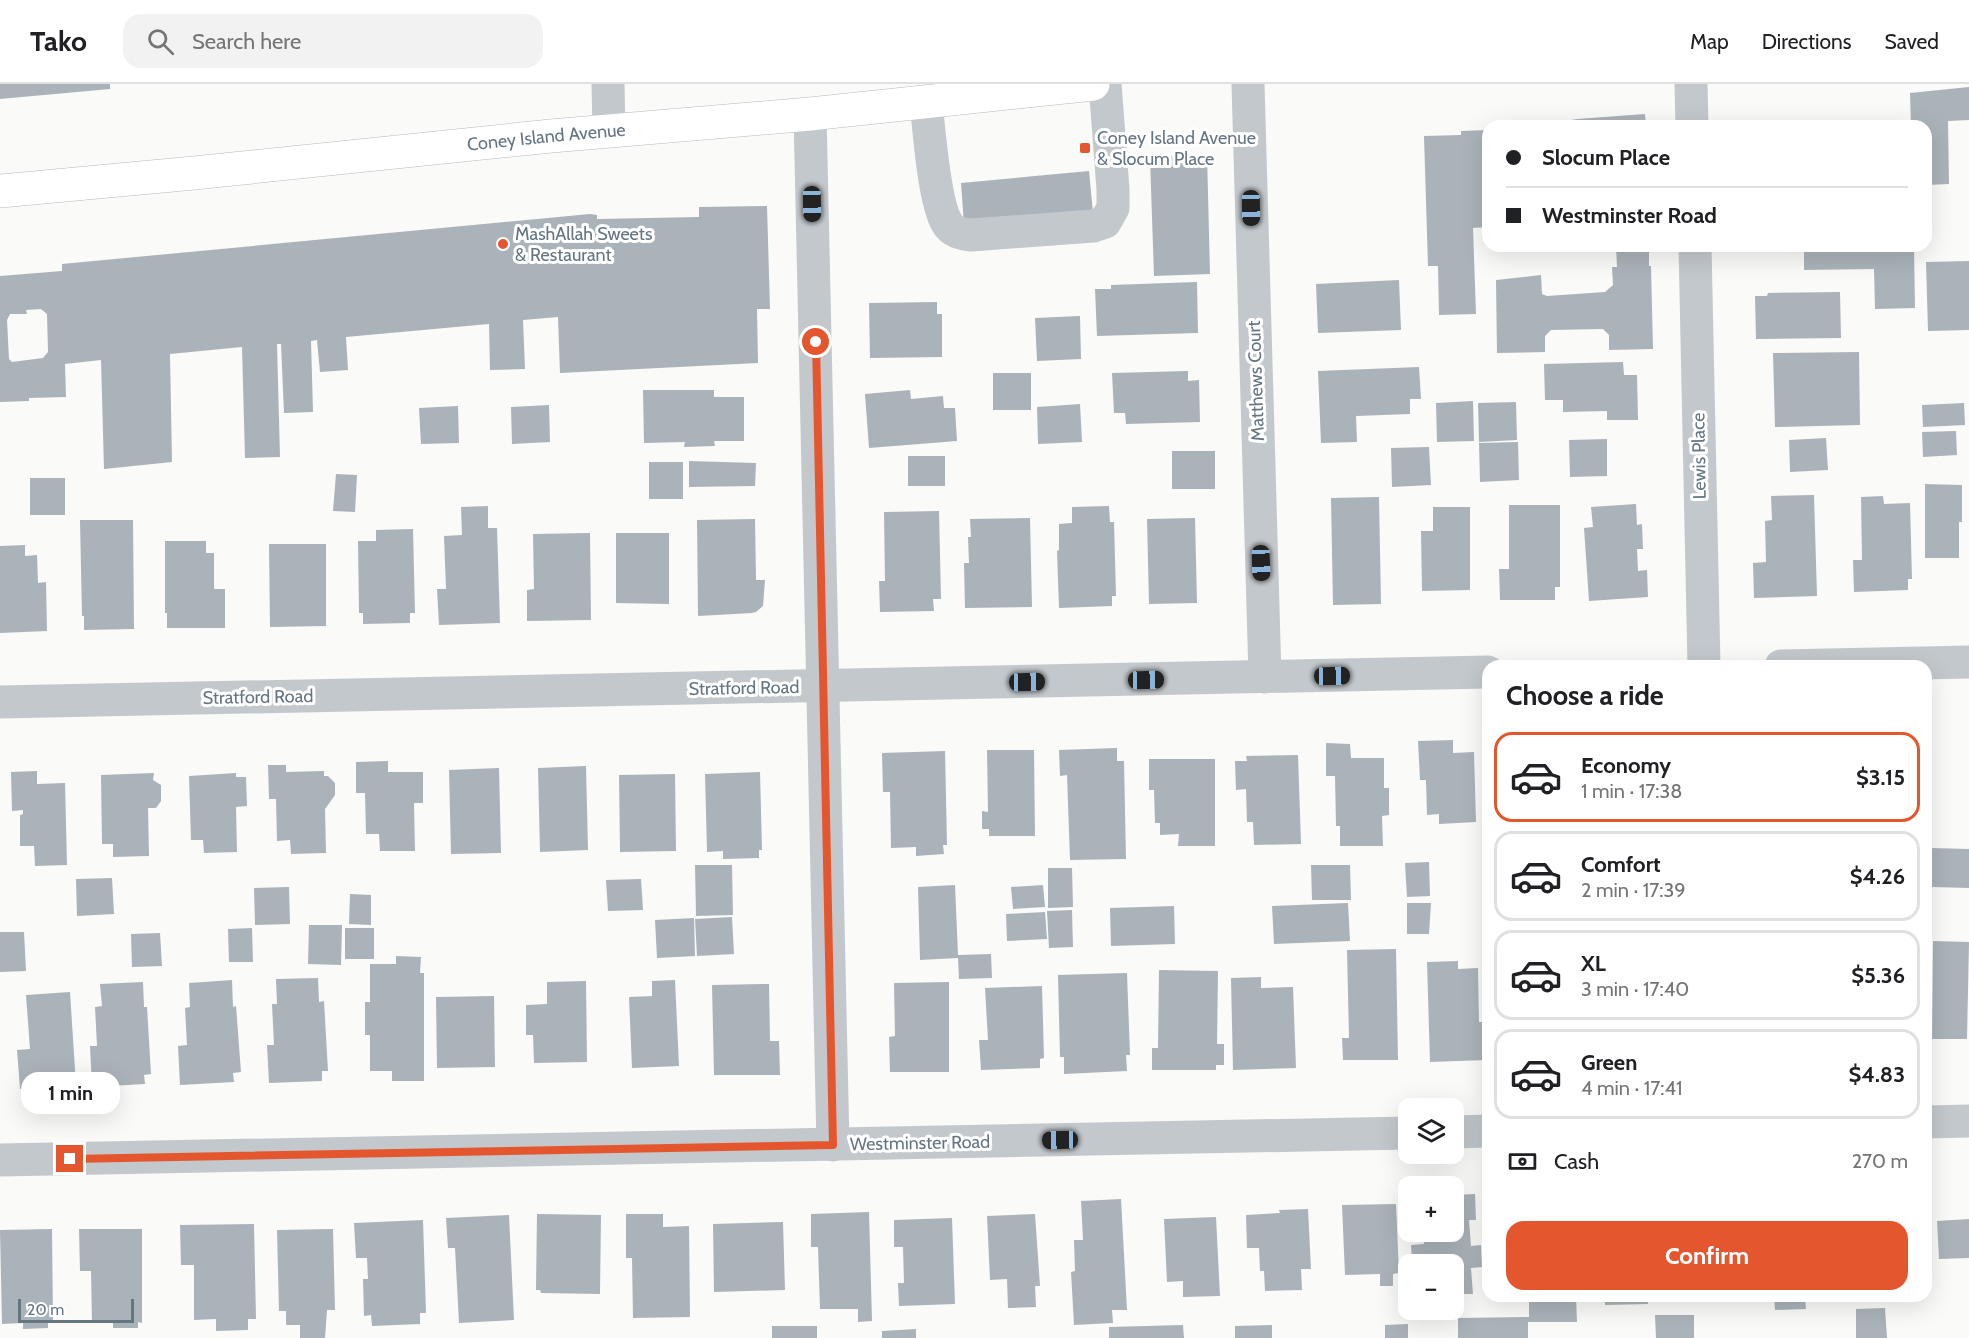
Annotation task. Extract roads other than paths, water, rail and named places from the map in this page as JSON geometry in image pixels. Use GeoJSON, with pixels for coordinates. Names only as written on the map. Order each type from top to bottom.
{"type":"FeatureCollection","features":[{"type":"Feature","properties":{"kind":"main road","name":"Coney Island Avenue"},"geometry":{"type":"LineString","coordinates":[[0,191],[609,131],[810,114],[1094,84]]}},
{"type":"Feature","properties":{"kind":"street"},"geometry":{"type":"LineString","coordinates":[[608,84],[609,131]]}},
{"type":"Feature","properties":{"kind":"street"},"geometry":{"type":"LineString","coordinates":[[926,102],[939,203],[947,224],[958,233],[971,235],[1093,226],[1105,222],[1113,208],[1105,84]]}},
{"type":"Feature","properties":{"kind":"street","name":"Matthews Court"},"geometry":{"type":"LineString","coordinates":[[1248,84],[1265,677]]}},
{"type":"Feature","properties":{"kind":"street"},"geometry":{"type":"LineString","coordinates":[[1691,84],[1692,120]]}},
{"type":"Feature","properties":{"kind":"street"},"geometry":{"type":"LineString","coordinates":[[810,114],[833,1145]]}},
{"type":"Feature","properties":{"kind":"street","name":"Lewis Place"},"geometry":{"type":"LineString","coordinates":[[1695,252],[1704,660]]}},
{"type":"Feature","properties":{"kind":"street"},"geometry":{"type":"LineString","coordinates":[[1932,663],[1969,662]]}},
{"type":"Feature","properties":{"kind":"street","name":"Stratford Road"},"geometry":{"type":"LineString","coordinates":[[0,702],[1482,672]]}},
{"type":"Feature","properties":{"kind":"street"},"geometry":{"type":"LineString","coordinates":[[1932,1122],[1969,1121]]}},
{"type":"Feature","properties":{"kind":"street"},"geometry":{"type":"LineString","coordinates":[[1464,1132],[1482,1131]]}},
{"type":"Feature","properties":{"kind":"street","name":"Westminster Road"},"geometry":{"type":"LineString","coordinates":[[0,1160],[1398,1133]]}},
{"type":"Feature","properties":{"kind":"place","name":"Coney Island Avenue & Slocum Place"},"geometry":{"type":"Point","coordinates":[1085,148]}},
{"type":"Feature","properties":{"kind":"place","name":"MashAllah Sweets & Restaurant"},"geometry":{"type":"Point","coordinates":[503,244]}}]}
